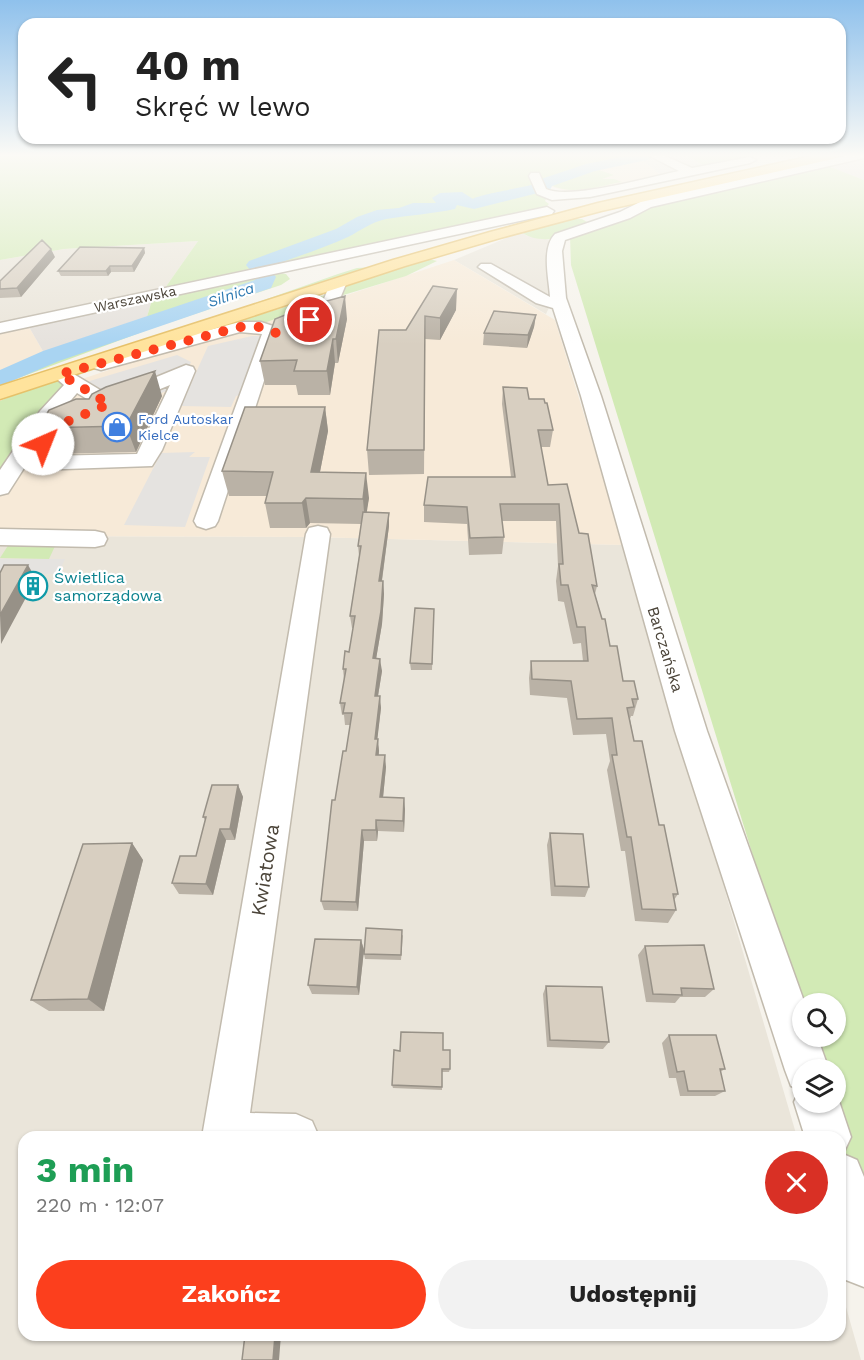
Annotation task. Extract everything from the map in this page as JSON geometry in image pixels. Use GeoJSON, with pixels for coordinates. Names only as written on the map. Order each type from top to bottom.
{"type":"FeatureCollection","features":[{"type":"Feature","properties":{"kind":"main road","name":"Warszawska"},"geometry":{"type":"LineString","coordinates":[[282,274],[355,265],[493,218]]}},
{"type":"Feature","properties":{"kind":"main road","name":"Warszawska"},"geometry":{"type":"LineString","coordinates":[[399,263],[505,218]]}},
{"type":"Feature","properties":{"kind":"main road"},"geometry":{"type":"LineString","coordinates":[[30,382],[69,376],[399,263]]}},
{"type":"Feature","properties":{"kind":"main road"},"geometry":{"type":"LineString","coordinates":[[0,393],[131,341],[282,274]]}},
{"type":"Feature","properties":{"kind":"street","name":"Warszawska"},"geometry":{"type":"LineString","coordinates":[[0,328],[247,275],[282,274],[496,218]]}},
{"type":"Feature","properties":{"kind":"street"},"geometry":{"type":"LineString","coordinates":[[591,218],[600,223],[616,218]]}},
{"type":"Feature","properties":{"kind":"street","name":"Barczańska"},"geometry":{"type":"LineString","coordinates":[[600,223],[566,234],[557,240],[555,251],[558,298],[691,731],[803,1059]]}},
{"type":"Feature","properties":{"kind":"street","name":"Warszawska"},"geometry":{"type":"LineString","coordinates":[[355,265],[399,263]]}},
{"type":"Feature","properties":{"kind":"street"},"geometry":{"type":"LineString","coordinates":[[486,267],[542,300],[562,305]]}},
{"type":"Feature","properties":{"kind":"street"},"geometry":{"type":"LineString","coordinates":[[206,521],[270,335],[327,314],[338,284]]}},
{"type":"Feature","properties":{"kind":"street"},"geometry":{"type":"LineString","coordinates":[[69,376],[240,327],[261,327],[276,333]]}},
{"type":"Feature","properties":{"kind":"street"},"geometry":{"type":"LineString","coordinates":[[186,371],[144,461],[36,463],[35,457],[51,430],[109,404],[186,371]]}},
{"type":"Feature","properties":{"kind":"street"},"geometry":{"type":"LineString","coordinates":[[69,376],[109,404]]}},
{"type":"Feature","properties":{"kind":"street"},"geometry":{"type":"LineString","coordinates":[[0,488],[70,387],[69,376]]}},
{"type":"Feature","properties":{"kind":"street","name":"Kwiatowa"},"geometry":{"type":"LineString","coordinates":[[225,1131],[318,534]]}},
{"type":"Feature","properties":{"kind":"street"},"geometry":{"type":"LineString","coordinates":[[0,537],[95,539]]}},
{"type":"Feature","properties":{"kind":"street"},"geometry":{"type":"LineString","coordinates":[[820,1113],[826,1131]]}},
{"type":"Feature","properties":{"kind":"street"},"geometry":{"type":"LineString","coordinates":[[846,1198],[864,1262]]}},
{"type":"Feature","properties":{"kind":"shaded area"},"geometry":{"type":"Polygon","coordinates":[[[521,232],[527,236],[552,240],[554,297],[546,314],[454,260],[521,232]]]}},
{"type":"Feature","properties":{"kind":"shaded area"},"geometry":{"type":"Polygon","coordinates":[[[198,241],[165,288],[0,323],[0,260],[64,249],[198,241]]]}},
{"type":"Feature","properties":{"kind":"shaded area"},"geometry":{"type":"Polygon","coordinates":[[[454,260],[555,320],[624,545],[309,537],[0,536],[0,490],[73,382],[454,260]]]}},
{"type":"Feature","properties":{"kind":"shaded area"},"geometry":{"type":"Polygon","coordinates":[[[152,300],[146,320],[50,353],[44,353],[29,327],[152,300]]]}},
{"type":"Feature","properties":{"kind":"shaded area"},"geometry":{"type":"Polygon","coordinates":[[[29,327],[44,353],[0,372],[0,333],[29,327]]]}},
{"type":"Feature","properties":{"kind":"shaded area"},"geometry":{"type":"Polygon","coordinates":[[[270,335],[250,393],[236,396],[231,407],[181,406],[208,346],[252,336],[270,335]]]}},
{"type":"Feature","properties":{"kind":"shaded area"},"geometry":{"type":"Polygon","coordinates":[[[177,355],[191,362],[179,386],[114,412],[83,383],[177,355]]]}},
{"type":"Feature","properties":{"kind":"shaded area"},"geometry":{"type":"Polygon","coordinates":[[[195,452],[189,457],[210,457],[185,527],[124,525],[161,453],[195,452]]]}},
{"type":"Feature","properties":{"kind":"shaded area"},"geometry":{"type":"Polygon","coordinates":[[[0,536],[309,537],[624,545],[795,1131],[18,1131],[18,1341],[846,1341],[846,1307],[861,1360],[0,1360],[0,536]]]}},
{"type":"Feature","properties":{"kind":"shaded area"},"geometry":{"type":"Polygon","coordinates":[[[0,559],[65,559],[58,574],[8,574],[0,583],[0,559]]]}},
{"type":"Feature","properties":{"kind":"green space"},"geometry":{"type":"Polygon","coordinates":[[[0,218],[495,218],[165,288],[198,241],[64,249],[0,260],[0,218]]]}},
{"type":"Feature","properties":{"kind":"green space"},"geometry":{"type":"Polygon","coordinates":[[[614,218],[864,218],[864,1215],[846,1157],[846,1131],[838,1131],[832,1113],[846,1113],[846,1059],[816,1059],[812,1047],[846,1047],[846,993],[795,993],[571,265],[570,236],[614,218]]]}},
{"type":"Feature","properties":{"kind":"green space"},"geometry":{"type":"Polygon","coordinates":[[[570,219],[582,219],[587,222],[581,228],[556,238],[537,239],[521,232],[570,219]]]}},
{"type":"Feature","properties":{"kind":"green space"},"geometry":{"type":"Polygon","coordinates":[[[429,259],[437,261],[406,276],[337,297],[344,287],[429,259]]]}},
{"type":"Feature","properties":{"kind":"green space"},"geometry":{"type":"Polygon","coordinates":[[[375,267],[155,338],[338,274],[357,268],[375,267]]]}},
{"type":"Feature","properties":{"kind":"green space"},"geometry":{"type":"Polygon","coordinates":[[[280,273],[286,274],[290,279],[281,285],[150,329],[0,385],[0,375],[50,353],[146,320],[152,300],[280,273]]]}},
{"type":"Feature","properties":{"kind":"green space"},"geometry":{"type":"Polygon","coordinates":[[[328,294],[327,301],[258,325],[157,346],[328,294]]]}},
{"type":"Feature","properties":{"kind":"green space"},"geometry":{"type":"Polygon","coordinates":[[[59,380],[73,382],[0,490],[0,401],[40,384],[59,380]]]}},
{"type":"Feature","properties":{"kind":"green space"},"geometry":{"type":"Polygon","coordinates":[[[9,544],[56,544],[49,559],[0,558],[9,544]]]}},
{"type":"Feature","properties":{"kind":"building"},"geometry":{"type":"Polygon","coordinates":[[[42,240],[51,249],[17,288],[0,289],[0,281],[42,240]]]}},
{"type":"Feature","properties":{"kind":"building"},"geometry":{"type":"Polygon","coordinates":[[[80,247],[144,248],[132,266],[110,266],[106,271],[58,271],[80,247]]]}},
{"type":"Feature","properties":{"kind":"building"},"geometry":{"type":"Polygon","coordinates":[[[433,286],[457,289],[440,318],[425,316],[424,450],[367,450],[379,330],[406,330],[433,286]]]}},
{"type":"Feature","properties":{"kind":"building"},"geometry":{"type":"Polygon","coordinates":[[[345,296],[327,371],[294,371],[297,360],[260,361],[275,319],[305,307],[345,296]]]}},
{"type":"Feature","properties":{"kind":"building"},"geometry":{"type":"Polygon","coordinates":[[[494,311],[536,315],[528,335],[484,333],[494,311]]]}},
{"type":"Feature","properties":{"kind":"building"},"geometry":{"type":"Polygon","coordinates":[[[155,371],[126,426],[38,428],[49,410],[76,399],[89,399],[92,394],[106,387],[155,371]]]}},
{"type":"Feature","properties":{"kind":"building"},"geometry":{"type":"Polygon","coordinates":[[[503,387],[527,388],[529,399],[544,399],[547,403],[553,430],[538,430],[548,485],[567,484],[579,533],[588,534],[597,586],[592,585],[602,619],[605,619],[610,646],[617,646],[623,681],[634,681],[638,699],[632,699],[634,707],[627,708],[634,741],[642,741],[659,825],[664,825],[678,894],[673,894],[676,910],[642,909],[631,837],[627,837],[612,755],[617,755],[612,718],[577,719],[571,681],[532,679],[531,661],[588,661],[585,627],[577,627],[568,585],[561,585],[559,564],[563,564],[559,504],[500,504],[504,537],[470,538],[467,507],[424,505],[428,477],[515,477],[503,387]]]}},
{"type":"Feature","properties":{"kind":"building"},"geometry":{"type":"Polygon","coordinates":[[[245,407],[325,407],[311,472],[366,473],[363,499],[306,498],[302,503],[265,503],[273,472],[222,471],[245,407]]]}},
{"type":"Feature","properties":{"kind":"building"},"geometry":{"type":"Polygon","coordinates":[[[363,512],[389,513],[379,581],[383,581],[381,611],[373,658],[380,659],[375,696],[380,696],[375,739],[378,739],[376,755],[385,755],[380,797],[404,798],[403,821],[376,820],[376,830],[362,830],[356,902],[321,901],[332,800],[335,800],[352,713],[343,713],[345,703],[340,703],[346,669],[343,669],[345,651],[349,652],[355,616],[350,616],[361,546],[358,546],[363,512]]]}},
{"type":"Feature","properties":{"kind":"building"},"geometry":{"type":"Polygon","coordinates":[[[4,565],[28,565],[0,615],[0,573],[4,565]]]}},
{"type":"Feature","properties":{"kind":"building"},"geometry":{"type":"Polygon","coordinates":[[[415,608],[434,609],[432,664],[410,663],[415,608]]]}},
{"type":"Feature","properties":{"kind":"building"},"geometry":{"type":"Polygon","coordinates":[[[212,785],[238,785],[230,829],[220,829],[206,884],[172,883],[180,856],[196,856],[212,785]]]}},
{"type":"Feature","properties":{"kind":"building"},"geometry":{"type":"Polygon","coordinates":[[[550,833],[583,834],[589,887],[555,886],[550,833]]]}},
{"type":"Feature","properties":{"kind":"building"},"geometry":{"type":"Polygon","coordinates":[[[132,843],[88,999],[31,1000],[83,844],[132,843]]]}},
{"type":"Feature","properties":{"kind":"building"},"geometry":{"type":"Polygon","coordinates":[[[366,928],[402,930],[401,955],[364,954],[366,928]]]}},
{"type":"Feature","properties":{"kind":"building"},"geometry":{"type":"Polygon","coordinates":[[[315,939],[361,940],[357,987],[308,985],[315,939]]]}},
{"type":"Feature","properties":{"kind":"building"},"geometry":{"type":"Polygon","coordinates":[[[704,945],[714,989],[681,988],[682,995],[653,994],[645,946],[704,945]]]}},
{"type":"Feature","properties":{"kind":"building"},"geometry":{"type":"Polygon","coordinates":[[[546,986],[602,987],[609,1042],[550,1040],[546,986]]]}},
{"type":"Feature","properties":{"kind":"building"},"geometry":{"type":"Polygon","coordinates":[[[401,1032],[443,1033],[443,1050],[450,1050],[450,1069],[442,1069],[442,1087],[392,1085],[394,1050],[400,1051],[401,1032]]]}},
{"type":"Feature","properties":{"kind":"building"},"geometry":{"type":"Polygon","coordinates":[[[669,1035],[716,1035],[725,1069],[720,1069],[725,1091],[688,1091],[684,1071],[677,1072],[669,1035]]]}},
{"type":"Feature","properties":{"kind":"building"},"geometry":{"type":"Polygon","coordinates":[[[244,1341],[275,1341],[273,1360],[242,1360],[244,1341]]]}},
{"type":"Feature","properties":{"kind":"waterway","name":"Silnica"},"geometry":{"type":"LineString","coordinates":[[0,379],[51,356],[264,284],[266,277],[256,265],[342,233],[370,218]]}},
{"type":"Feature","properties":{"kind":"place","name":"Ford Autoskar Kielce"},"geometry":{"type":"Point","coordinates":[117,427]}},
{"type":"Feature","properties":{"kind":"place","name":"Świetlica samorządowa"},"geometry":{"type":"Point","coordinates":[33,586]}},
{"type":"Feature","properties":{"kind":"route"},"geometry":{"type":"LineString","coordinates":[[43,444],[51,430],[57,426],[109,404],[60,374],[240,327],[261,327],[276,333],[310,320]]}}]}
